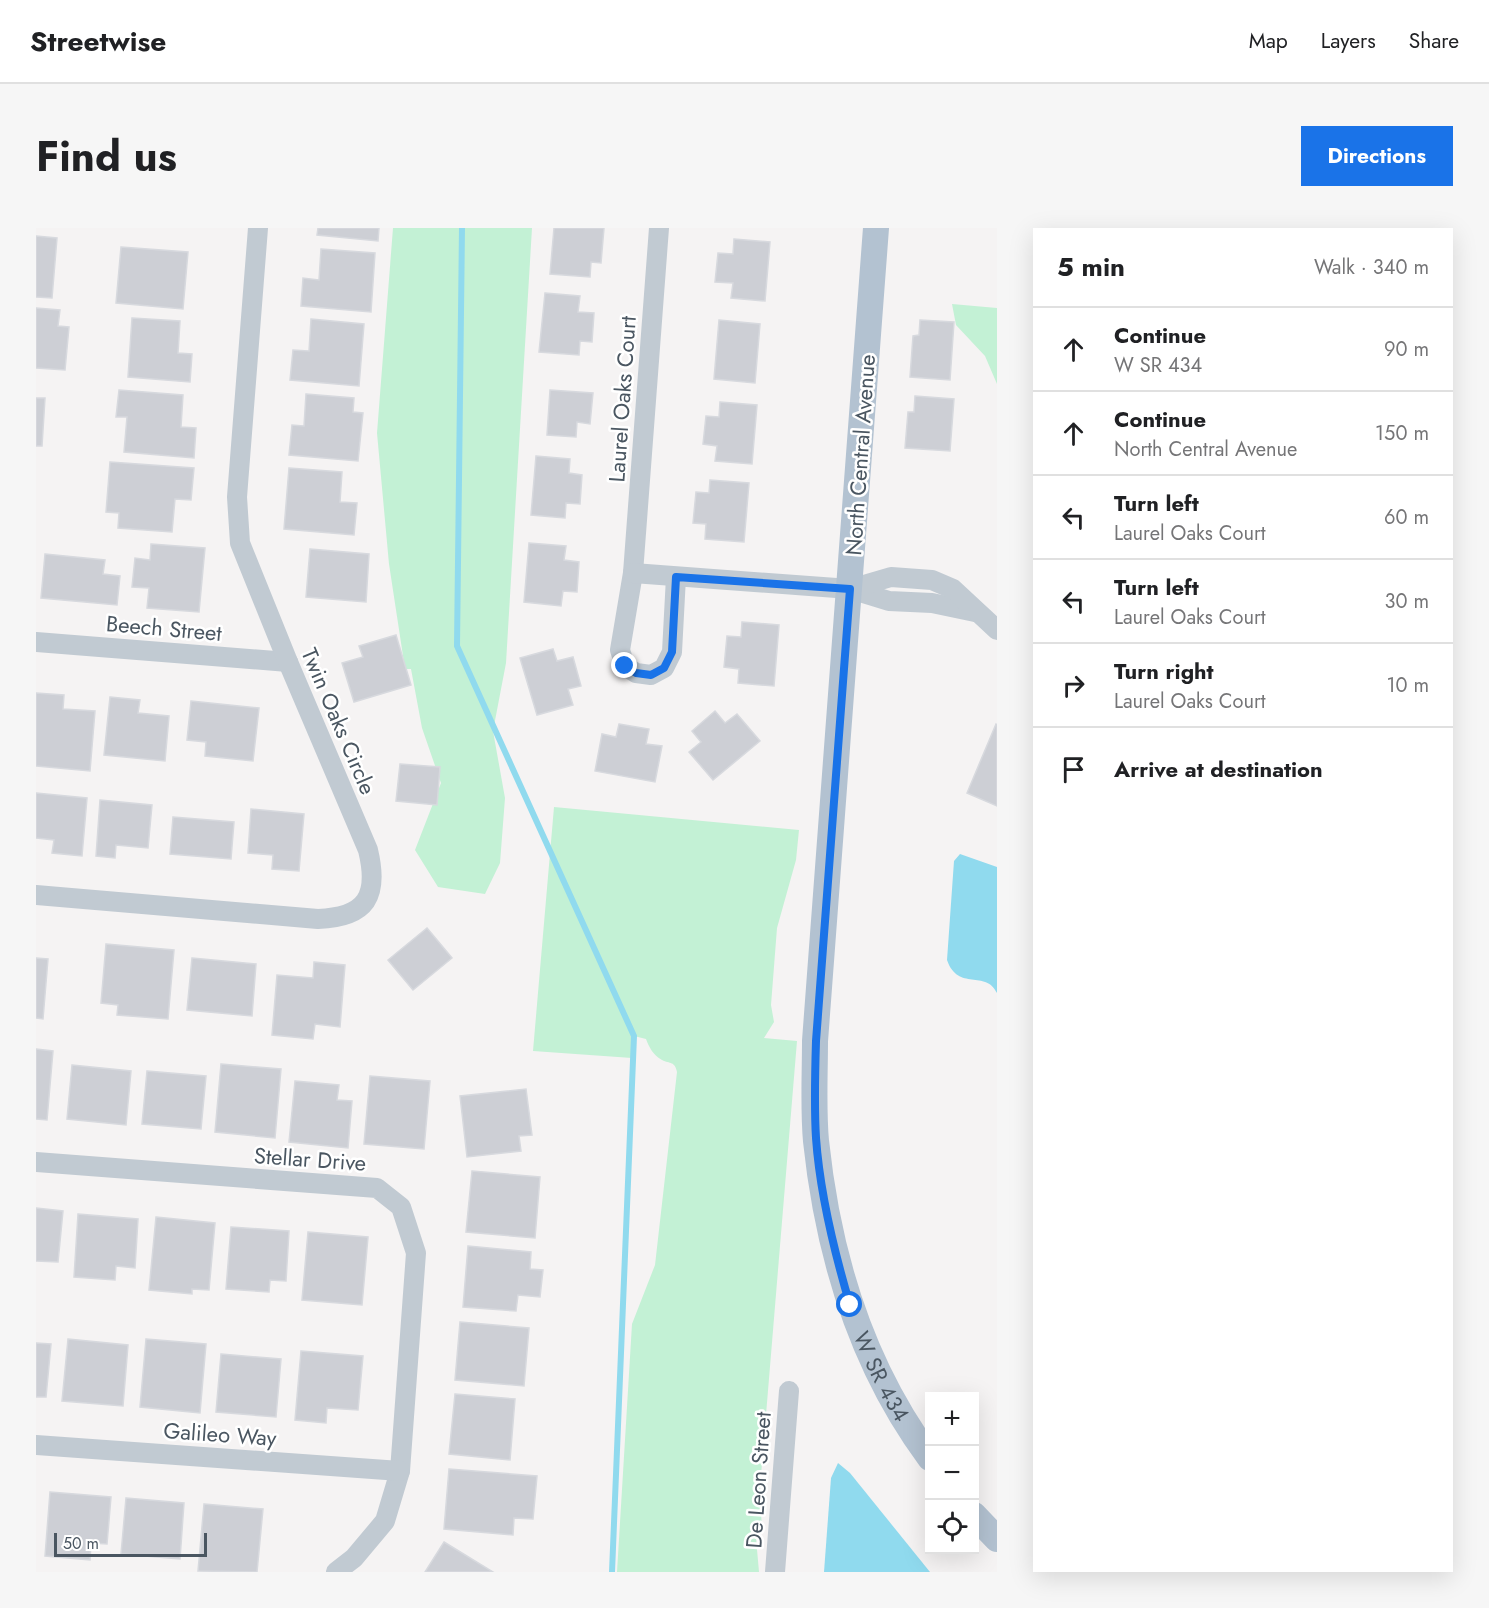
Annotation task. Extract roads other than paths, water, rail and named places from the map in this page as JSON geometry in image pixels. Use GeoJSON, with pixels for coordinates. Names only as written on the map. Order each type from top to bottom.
{"type":"FeatureCollection","features":[{"type":"Feature","properties":{"kind":"main road","name":"North Central Avenue"},"geometry":{"type":"LineString","coordinates":[[816,1041],[876,228]]}},
{"type":"Feature","properties":{"kind":"main road","name":"W SR 434"},"geometry":{"type":"LineString","coordinates":[[816,1041],[816,1139],[823,1196],[835,1256],[866,1349],[889,1394],[925,1450]]}},
{"type":"Feature","properties":{"kind":"main road"},"geometry":{"type":"LineString","coordinates":[[979,1519],[997,1539]]}},
{"type":"Feature","properties":{"kind":"street","name":"Twin Oaks Circle"},"geometry":{"type":"LineString","coordinates":[[36,895],[318,919],[339,918],[351,913],[366,902],[372,885],[372,868],[368,850],[240,543],[237,497],[258,228]]}},
{"type":"Feature","properties":{"kind":"street","name":"Laurel Oaks Court"},"geometry":{"type":"LineString","coordinates":[[659,228],[633,573],[620,650],[625,666],[636,673],[651,675],[664,668],[672,652],[676,577]]}},
{"type":"Feature","properties":{"kind":"street"},"geometry":{"type":"LineString","coordinates":[[633,573],[850,589],[889,601],[932,603],[975,612],[997,630]]}},
{"type":"Feature","properties":{"kind":"street","name":"Beech Street"},"geometry":{"type":"LineString","coordinates":[[36,642],[288,662]]}},
{"type":"Feature","properties":{"kind":"street","name":"Stellar Drive"},"geometry":{"type":"LineString","coordinates":[[36,1162],[377,1188],[401,1207],[416,1253],[400,1471],[385,1521],[354,1558],[336,1572]]}},
{"type":"Feature","properties":{"kind":"street","name":"De Leon Street"},"geometry":{"type":"LineString","coordinates":[[775,1572],[789,1391]]}},
{"type":"Feature","properties":{"kind":"street","name":"Galileo Way"},"geometry":{"type":"LineString","coordinates":[[36,1445],[400,1471]]}},
{"type":"Feature","properties":{"kind":"water"},"geometry":{"type":"Polygon","coordinates":[[[960,854],[997,867],[997,993],[986,982],[958,975],[952,970],[947,960],[954,861],[960,854]]]}},
{"type":"Feature","properties":{"kind":"water"},"geometry":{"type":"Polygon","coordinates":[[[838,1463],[850,1473],[930,1572],[824,1572],[831,1478],[838,1463]]]}},
{"type":"Feature","properties":{"kind":"waterway"},"geometry":{"type":"LineString","coordinates":[[462,228],[457,646],[634,1036],[612,1572]]}}]}
